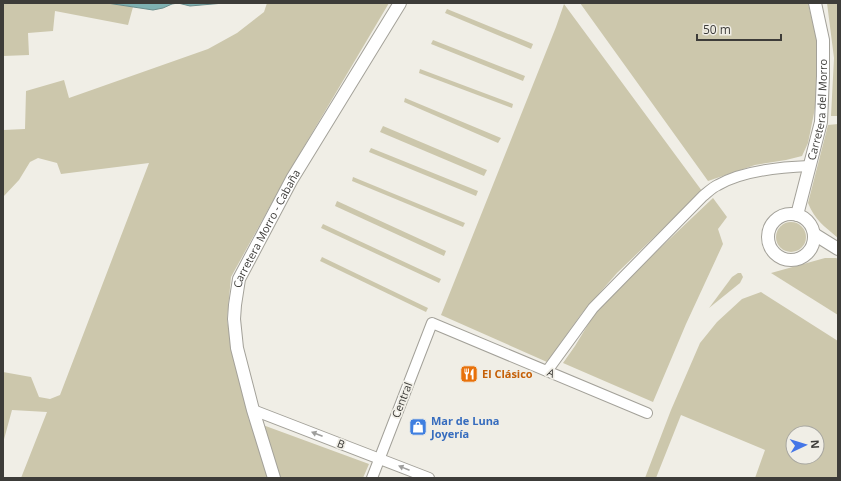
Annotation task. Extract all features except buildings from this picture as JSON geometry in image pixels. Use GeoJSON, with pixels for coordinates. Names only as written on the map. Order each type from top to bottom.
{"type":"FeatureCollection","features":[{"type":"Feature","properties":{"kind":"street","name":"Carretera Morro - Cabaña"},"geometry":{"type":"LineString","coordinates":[[274,478],[253,410],[237,348],[234,319],[239,279],[292,179],[400,3]]}},
{"type":"Feature","properties":{"kind":"street","name":"Carretera del Morro"},"geometry":{"type":"LineString","coordinates":[[797,215],[821,122],[824,76],[823,40],[815,3]]}},
{"type":"Feature","properties":{"kind":"street"},"geometry":{"type":"LineString","coordinates":[[547,371],[593,308],[703,196],[718,185],[736,177],[793,167],[809,166]]}},
{"type":"Feature","properties":{"kind":"street"},"geometry":{"type":"LineString","coordinates":[[789,214],[797,215],[803,217],[812,228],[814,242],[811,249],[800,259],[793,261],[785,260],[772,252],[767,239],[768,232],[774,220],[789,214]]}},
{"type":"Feature","properties":{"kind":"street"},"geometry":{"type":"LineString","coordinates":[[814,234],[838,249]]}},
{"type":"Feature","properties":{"kind":"street","name":"A"},"geometry":{"type":"LineString","coordinates":[[432,323],[647,413]]}},
{"type":"Feature","properties":{"kind":"street","name":"Central"},"geometry":{"type":"LineString","coordinates":[[372,478],[432,323]]}},
{"type":"Feature","properties":{"kind":"street","name":"B"},"geometry":{"type":"LineString","coordinates":[[253,410],[429,478]]}},
{"type":"Feature","properties":{"kind":"shaded area"},"geometry":{"type":"Polygon","coordinates":[[[3,3],[107,3],[133,7],[128,25],[55,11],[53,31],[28,33],[29,55],[3,56],[3,3]]]}},
{"type":"Feature","properties":{"kind":"shaded area"},"geometry":{"type":"Polygon","coordinates":[[[267,3],[389,3],[286,177],[231,277],[227,320],[234,359],[249,420],[369,464],[363,478],[21,478],[47,412],[12,410],[3,443],[3,372],[31,377],[39,397],[50,399],[60,395],[149,163],[61,174],[57,163],[38,158],[30,162],[19,180],[3,197],[3,130],[25,129],[26,91],[64,80],[69,98],[208,49],[237,33],[264,12],[267,3]]]}},
{"type":"Feature","properties":{"kind":"shaded area"},"geometry":{"type":"Polygon","coordinates":[[[580,3],[808,3],[816,37],[816,103],[808,143],[802,156],[755,165],[708,181],[580,3]]]}},
{"type":"Feature","properties":{"kind":"shaded area"},"geometry":{"type":"Polygon","coordinates":[[[827,3],[838,3],[838,116],[831,116],[834,58],[827,3]]]}},
{"type":"Feature","properties":{"kind":"shaded area"},"geometry":{"type":"Polygon","coordinates":[[[564,4],[702,191],[617,273],[582,313],[547,362],[441,315],[564,4]]]}},
{"type":"Feature","properties":{"kind":"shaded area"},"geometry":{"type":"Polygon","coordinates":[[[447,9],[533,44],[531,49],[445,13],[447,9]]]}},
{"type":"Feature","properties":{"kind":"shaded area"},"geometry":{"type":"Polygon","coordinates":[[[433,40],[525,76],[523,81],[431,44],[433,40]]]}},
{"type":"Feature","properties":{"kind":"shaded area"},"geometry":{"type":"Polygon","coordinates":[[[420,69],[513,104],[512,108],[419,73],[420,69]]]}},
{"type":"Feature","properties":{"kind":"shaded area"},"geometry":{"type":"Polygon","coordinates":[[[405,98],[501,138],[498,143],[404,102],[405,98]]]}},
{"type":"Feature","properties":{"kind":"shaded area"},"geometry":{"type":"Polygon","coordinates":[[[838,124],[838,238],[817,218],[808,203],[828,125],[838,124]]]}},
{"type":"Feature","properties":{"kind":"shaded area"},"geometry":{"type":"Polygon","coordinates":[[[383,126],[487,170],[484,176],[380,132],[383,126]]]}},
{"type":"Feature","properties":{"kind":"shaded area"},"geometry":{"type":"Polygon","coordinates":[[[371,148],[478,191],[476,196],[369,152],[371,148]]]}},
{"type":"Feature","properties":{"kind":"shaded area"},"geometry":{"type":"Polygon","coordinates":[[[353,177],[465,223],[463,227],[352,181],[353,177]]]}},
{"type":"Feature","properties":{"kind":"shaded area"},"geometry":{"type":"Polygon","coordinates":[[[713,198],[727,217],[718,229],[723,244],[686,324],[653,402],[563,363],[595,313],[713,198]]]}},
{"type":"Feature","properties":{"kind":"shaded area"},"geometry":{"type":"Polygon","coordinates":[[[337,201],[446,251],[444,256],[335,206],[337,201]]]}},
{"type":"Feature","properties":{"kind":"shaded area"},"geometry":{"type":"Polygon","coordinates":[[[791,222],[802,226],[806,237],[802,248],[791,252],[780,248],[776,237],[780,226],[791,222]]]}},
{"type":"Feature","properties":{"kind":"shaded area"},"geometry":{"type":"Polygon","coordinates":[[[323,224],[441,279],[439,283],[321,228],[323,224]]]}},
{"type":"Feature","properties":{"kind":"shaded area"},"geometry":{"type":"Polygon","coordinates":[[[322,257],[428,308],[426,312],[320,261],[322,257]]]}},
{"type":"Feature","properties":{"kind":"shaded area"},"geometry":{"type":"Polygon","coordinates":[[[825,258],[838,259],[838,315],[771,273],[825,258]]]}},
{"type":"Feature","properties":{"kind":"shaded area"},"geometry":{"type":"Polygon","coordinates":[[[738,273],[741,273],[743,277],[740,283],[709,308],[732,277],[738,273]]]}},
{"type":"Feature","properties":{"kind":"shaded area"},"geometry":{"type":"Polygon","coordinates":[[[761,292],[838,341],[838,478],[755,478],[765,450],[681,415],[656,478],[645,478],[671,410],[700,343],[717,322],[742,299],[761,292]]]}},
{"type":"Feature","properties":{"kind":"water"},"geometry":{"type":"Polygon","coordinates":[[[107,3],[178,3],[153,10],[107,3]]]}},
{"type":"Feature","properties":{"kind":"water"},"geometry":{"type":"Polygon","coordinates":[[[178,3],[224,3],[190,6],[178,3]]]}},
{"type":"Feature","properties":{"kind":"place","name":"El Clásico"},"geometry":{"type":"Point","coordinates":[469,374]}},
{"type":"Feature","properties":{"kind":"place","name":"Mar de Luna Joyería"},"geometry":{"type":"Point","coordinates":[418,427]}}]}
